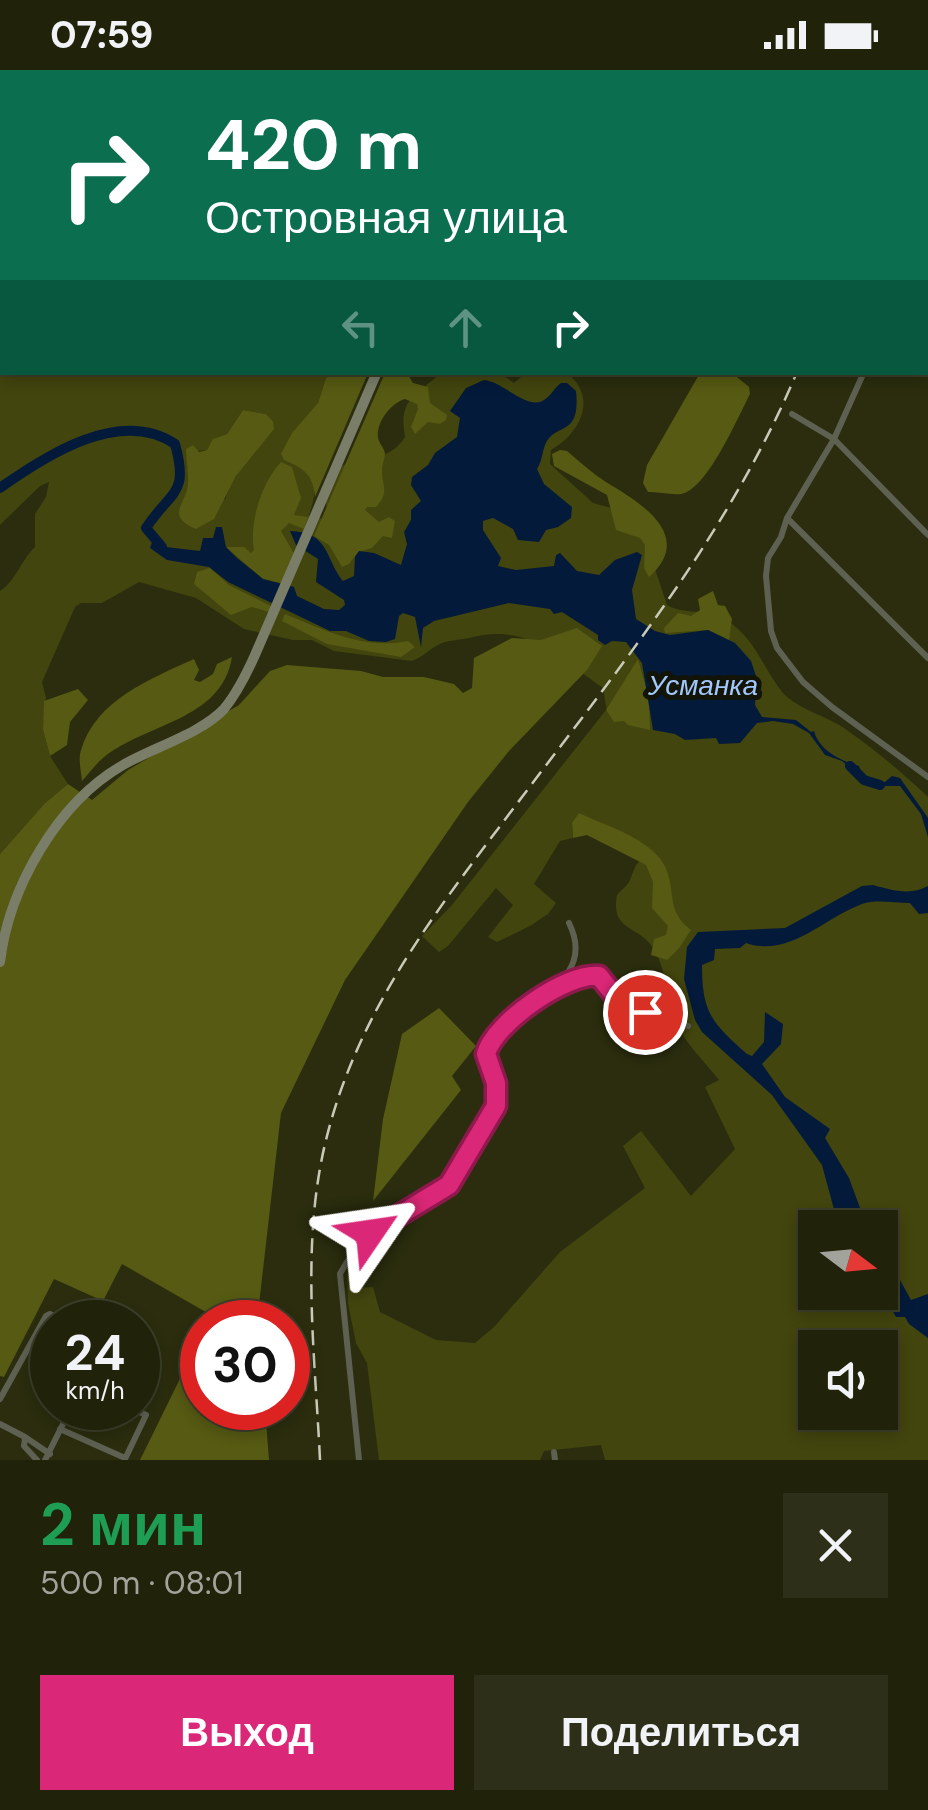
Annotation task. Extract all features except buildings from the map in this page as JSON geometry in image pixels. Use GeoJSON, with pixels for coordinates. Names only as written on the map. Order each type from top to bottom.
{"type":"FeatureCollection","features":[{"type":"Feature","properties":{"kind":"street"},"geometry":{"type":"LineString","coordinates":[[0,962],[3,936],[20,884],[64,818],[119,767],[222,710],[248,670],[376,375]]}},
{"type":"Feature","properties":{"kind":"street"},"geometry":{"type":"LineString","coordinates":[[863,375],[834,439],[768,558],[771,631],[777,648],[802,682],[928,777]]}},
{"type":"Feature","properties":{"kind":"street"},"geometry":{"type":"LineString","coordinates":[[792,414],[834,439],[928,535]]}},
{"type":"Feature","properties":{"kind":"street"},"geometry":{"type":"LineString","coordinates":[[787,518],[928,658]]}},
{"type":"Feature","properties":{"kind":"street"},"geometry":{"type":"LineString","coordinates":[[553,992],[574,959],[573,933],[568,923]]}},
{"type":"Feature","properties":{"kind":"street"},"geometry":{"type":"LineString","coordinates":[[359,1460],[340,1274],[348,1258],[379,1226],[449,1185],[496,1106],[496,1083],[486,1054],[488,1045],[514,1016],[591,975],[599,976],[615,996],[645,1012],[688,1026]]}},
{"type":"Feature","properties":{"kind":"street"},"geometry":{"type":"LineString","coordinates":[[0,1399],[30,1345]]}},
{"type":"Feature","properties":{"kind":"street"},"geometry":{"type":"LineString","coordinates":[[0,1424],[25,1437],[48,1457],[60,1430]]}},
{"type":"Feature","properties":{"kind":"street"},"geometry":{"type":"LineString","coordinates":[[62,1430],[125,1459],[139,1430]]}},
{"type":"Feature","properties":{"kind":"street"},"geometry":{"type":"LineString","coordinates":[[25,1437],[24,1446],[37,1460]]}},
{"type":"Feature","properties":{"kind":"shaded area"},"geometry":{"type":"Polygon","coordinates":[[[0,375],[330,375],[284,460],[312,480],[314,495],[309,515],[330,521],[325,500],[335,470],[398,446],[405,437],[406,406],[438,375],[503,375],[514,383],[524,375],[569,375],[576,383],[582,393],[582,414],[571,434],[551,450],[550,464],[593,503],[637,515],[667,605],[718,616],[736,627],[789,699],[844,728],[928,797],[928,1460],[605,1460],[601,1445],[544,1451],[540,1460],[379,1460],[367,1363],[356,1343],[347,1273],[354,1288],[373,1287],[380,1312],[436,1340],[475,1343],[560,1252],[645,1188],[623,1146],[641,1131],[691,1196],[735,1149],[705,1087],[719,1080],[676,1023],[658,957],[647,941],[618,916],[617,895],[638,863],[659,857],[636,841],[572,823],[573,838],[560,841],[534,884],[556,903],[548,914],[497,942],[488,937],[513,905],[496,888],[439,952],[422,936],[452,905],[607,712],[603,688],[541,645],[508,635],[445,642],[412,661],[334,651],[312,640],[293,640],[244,629],[196,598],[139,582],[102,603],[81,603],[75,607],[42,682],[46,698],[43,730],[50,756],[68,784],[45,803],[0,854],[0,591],[35,547],[35,514],[46,497],[49,482],[0,525],[0,375]],[[243,410],[227,434],[214,439],[207,450],[198,451],[225,500],[233,481],[273,421],[266,414],[243,410]]]}},
{"type":"Feature","properties":{"kind":"shaded area"},"geometry":{"type":"Polygon","coordinates":[[[367,375],[315,497],[306,473],[281,454],[292,433],[318,403],[326,378],[367,375]]]}},
{"type":"Feature","properties":{"kind":"shaded area"},"geometry":{"type":"Polygon","coordinates":[[[384,375],[408,375],[413,383],[428,387],[430,403],[447,415],[446,420],[440,424],[428,422],[415,434],[411,427],[417,404],[405,399],[386,414],[379,426],[379,440],[385,453],[384,493],[376,507],[365,510],[379,522],[389,517],[395,521],[392,538],[383,536],[342,567],[329,545],[314,536],[384,375]]]}},
{"type":"Feature","properties":{"kind":"shaded area"},"geometry":{"type":"Polygon","coordinates":[[[699,375],[734,375],[749,387],[750,394],[721,451],[691,489],[681,494],[648,492],[643,483],[647,465],[699,375]]]}},
{"type":"Feature","properties":{"kind":"shaded area"},"geometry":{"type":"Polygon","coordinates":[[[243,410],[266,414],[274,429],[236,476],[214,519],[196,529],[182,520],[179,511],[188,485],[186,449],[193,445],[199,452],[207,450],[213,439],[227,434],[243,410]]]}},
{"type":"Feature","properties":{"kind":"shaded area"},"geometry":{"type":"Polygon","coordinates":[[[567,451],[658,521],[667,547],[662,562],[649,577],[644,568],[645,545],[640,538],[616,530],[607,495],[554,466],[552,454],[567,451]]]}},
{"type":"Feature","properties":{"kind":"shaded area"},"geometry":{"type":"Polygon","coordinates":[[[281,462],[292,467],[301,498],[294,515],[308,517],[304,529],[289,523],[281,531],[295,555],[281,583],[263,579],[226,547],[244,547],[251,553],[254,550],[258,504],[281,462]]]}},
{"type":"Feature","properties":{"kind":"shaded area"},"geometry":{"type":"Polygon","coordinates":[[[210,568],[229,585],[271,606],[269,612],[252,607],[231,615],[194,584],[197,572],[210,568]]]}},
{"type":"Feature","properties":{"kind":"shaded area"},"geometry":{"type":"Polygon","coordinates":[[[713,591],[718,605],[725,606],[732,619],[729,640],[708,630],[665,633],[664,628],[678,613],[691,616],[700,610],[698,599],[713,591]]]}},
{"type":"Feature","properties":{"kind":"shaded area"},"geometry":{"type":"Polygon","coordinates":[[[285,614],[360,641],[408,641],[415,647],[401,657],[327,644],[282,621],[285,614]]]}},
{"type":"Feature","properties":{"kind":"shaded area"},"geometry":{"type":"Polygon","coordinates":[[[577,628],[602,646],[587,670],[509,751],[468,802],[345,980],[281,1113],[260,1300],[185,1300],[122,1264],[104,1300],[54,1279],[43,1300],[30,1300],[30,1326],[4,1377],[0,1376],[0,854],[45,803],[68,784],[92,800],[128,770],[239,705],[270,671],[287,665],[361,671],[383,677],[424,677],[454,684],[463,693],[472,688],[474,658],[512,638],[541,640],[577,628]]]}},
{"type":"Feature","properties":{"kind":"shaded area"},"geometry":{"type":"Polygon","coordinates":[[[232,657],[214,695],[180,718],[120,746],[100,760],[82,781],[81,750],[88,733],[112,705],[143,683],[194,659],[199,670],[194,680],[200,682],[213,674],[217,664],[232,657]]]}},
{"type":"Feature","properties":{"kind":"shaded area"},"geometry":{"type":"Polygon","coordinates":[[[638,659],[649,698],[650,730],[624,721],[614,722],[606,710],[638,659]]]}},
{"type":"Feature","properties":{"kind":"shaded area"},"geometry":{"type":"Polygon","coordinates":[[[78,689],[88,700],[70,722],[67,745],[50,756],[43,730],[44,701],[78,689]]]}},
{"type":"Feature","properties":{"kind":"shaded area"},"geometry":{"type":"Polygon","coordinates":[[[579,813],[631,836],[663,862],[675,911],[691,930],[667,960],[651,955],[654,939],[666,935],[668,926],[652,908],[653,882],[646,865],[587,835],[573,838],[572,823],[579,813]]]}},
{"type":"Feature","properties":{"kind":"shaded area"},"geometry":{"type":"Polygon","coordinates":[[[439,1008],[476,1046],[452,1076],[461,1090],[373,1201],[383,1119],[402,1034],[439,1008]]]}},
{"type":"Feature","properties":{"kind":"shaded area"},"geometry":{"type":"Polygon","coordinates":[[[180,1379],[180,1430],[267,1430],[269,1460],[140,1460],[155,1430],[160,1430],[160,1419],[180,1379]]]}},
{"type":"Feature","properties":{"kind":"water"},"geometry":{"type":"Polygon","coordinates":[[[484,380],[531,402],[544,400],[561,383],[576,391],[575,416],[549,438],[537,469],[544,484],[572,507],[571,518],[546,530],[539,542],[518,540],[513,529],[493,518],[483,521],[483,530],[501,558],[498,566],[516,570],[554,566],[560,553],[577,571],[599,575],[615,560],[637,552],[642,555],[632,590],[636,619],[670,635],[708,630],[735,643],[751,661],[757,679],[755,705],[762,717],[796,720],[814,731],[832,754],[859,766],[862,775],[872,782],[885,782],[892,776],[900,778],[928,818],[928,837],[921,814],[900,786],[872,786],[842,761],[825,755],[809,733],[793,724],[757,723],[740,743],[719,744],[716,738],[685,740],[653,730],[642,663],[626,642],[605,645],[598,635],[562,612],[554,614],[550,609],[509,603],[434,621],[423,628],[421,647],[415,617],[403,613],[395,639],[369,641],[346,631],[330,631],[228,582],[209,567],[167,560],[150,548],[154,536],[166,547],[200,551],[203,538],[213,538],[216,527],[222,527],[226,547],[263,579],[294,587],[297,596],[324,609],[339,610],[345,605],[344,600],[316,582],[318,559],[296,545],[290,531],[320,541],[343,581],[354,576],[359,551],[401,565],[407,544],[404,532],[411,520],[411,510],[421,501],[411,485],[412,477],[457,437],[460,418],[450,411],[466,388],[484,380]]]}},
{"type":"Feature","properties":{"kind":"water"},"geometry":{"type":"Polygon","coordinates":[[[862,886],[907,891],[928,886],[928,913],[919,914],[910,903],[867,903],[792,941],[715,949],[714,960],[702,965],[704,995],[711,1016],[747,1054],[752,1056],[764,1042],[765,1012],[783,1024],[781,1044],[762,1064],[785,1097],[830,1129],[825,1138],[849,1178],[861,1210],[834,1210],[822,1165],[772,1095],[702,1032],[684,979],[687,947],[698,932],[785,928],[862,886]]]}},
{"type":"Feature","properties":{"kind":"water"},"geometry":{"type":"Polygon","coordinates":[[[898,1278],[911,1300],[928,1294],[928,1338],[905,1317],[896,1317],[892,1310],[898,1310],[898,1278]]]}},
{"type":"Feature","properties":{"kind":"waterway","name":"Усманка"},"geometry":{"type":"LineString","coordinates":[[0,488],[39,462],[84,440],[107,433],[154,434],[175,444],[180,473],[175,491],[146,528],[162,547]]}},
{"type":"Feature","properties":{"kind":"waterway","name":"Усманка"},"geometry":{"type":"LineString","coordinates":[[850,766],[864,780],[880,785]]}},
{"type":"Feature","properties":{"kind":"railway"},"geometry":{"type":"LineString","coordinates":[[320,1460],[312,1297],[314,1216],[327,1136],[360,1043],[382,999],[434,916],[636,645],[708,540],[741,486],[796,375]]}},
{"type":"Feature","properties":{"kind":"route"},"geometry":{"type":"LineString","coordinates":[[370,1233],[449,1185],[496,1106],[496,1083],[486,1054],[496,1034],[514,1016],[591,975],[599,976],[615,996],[645,1012]]}}]}
